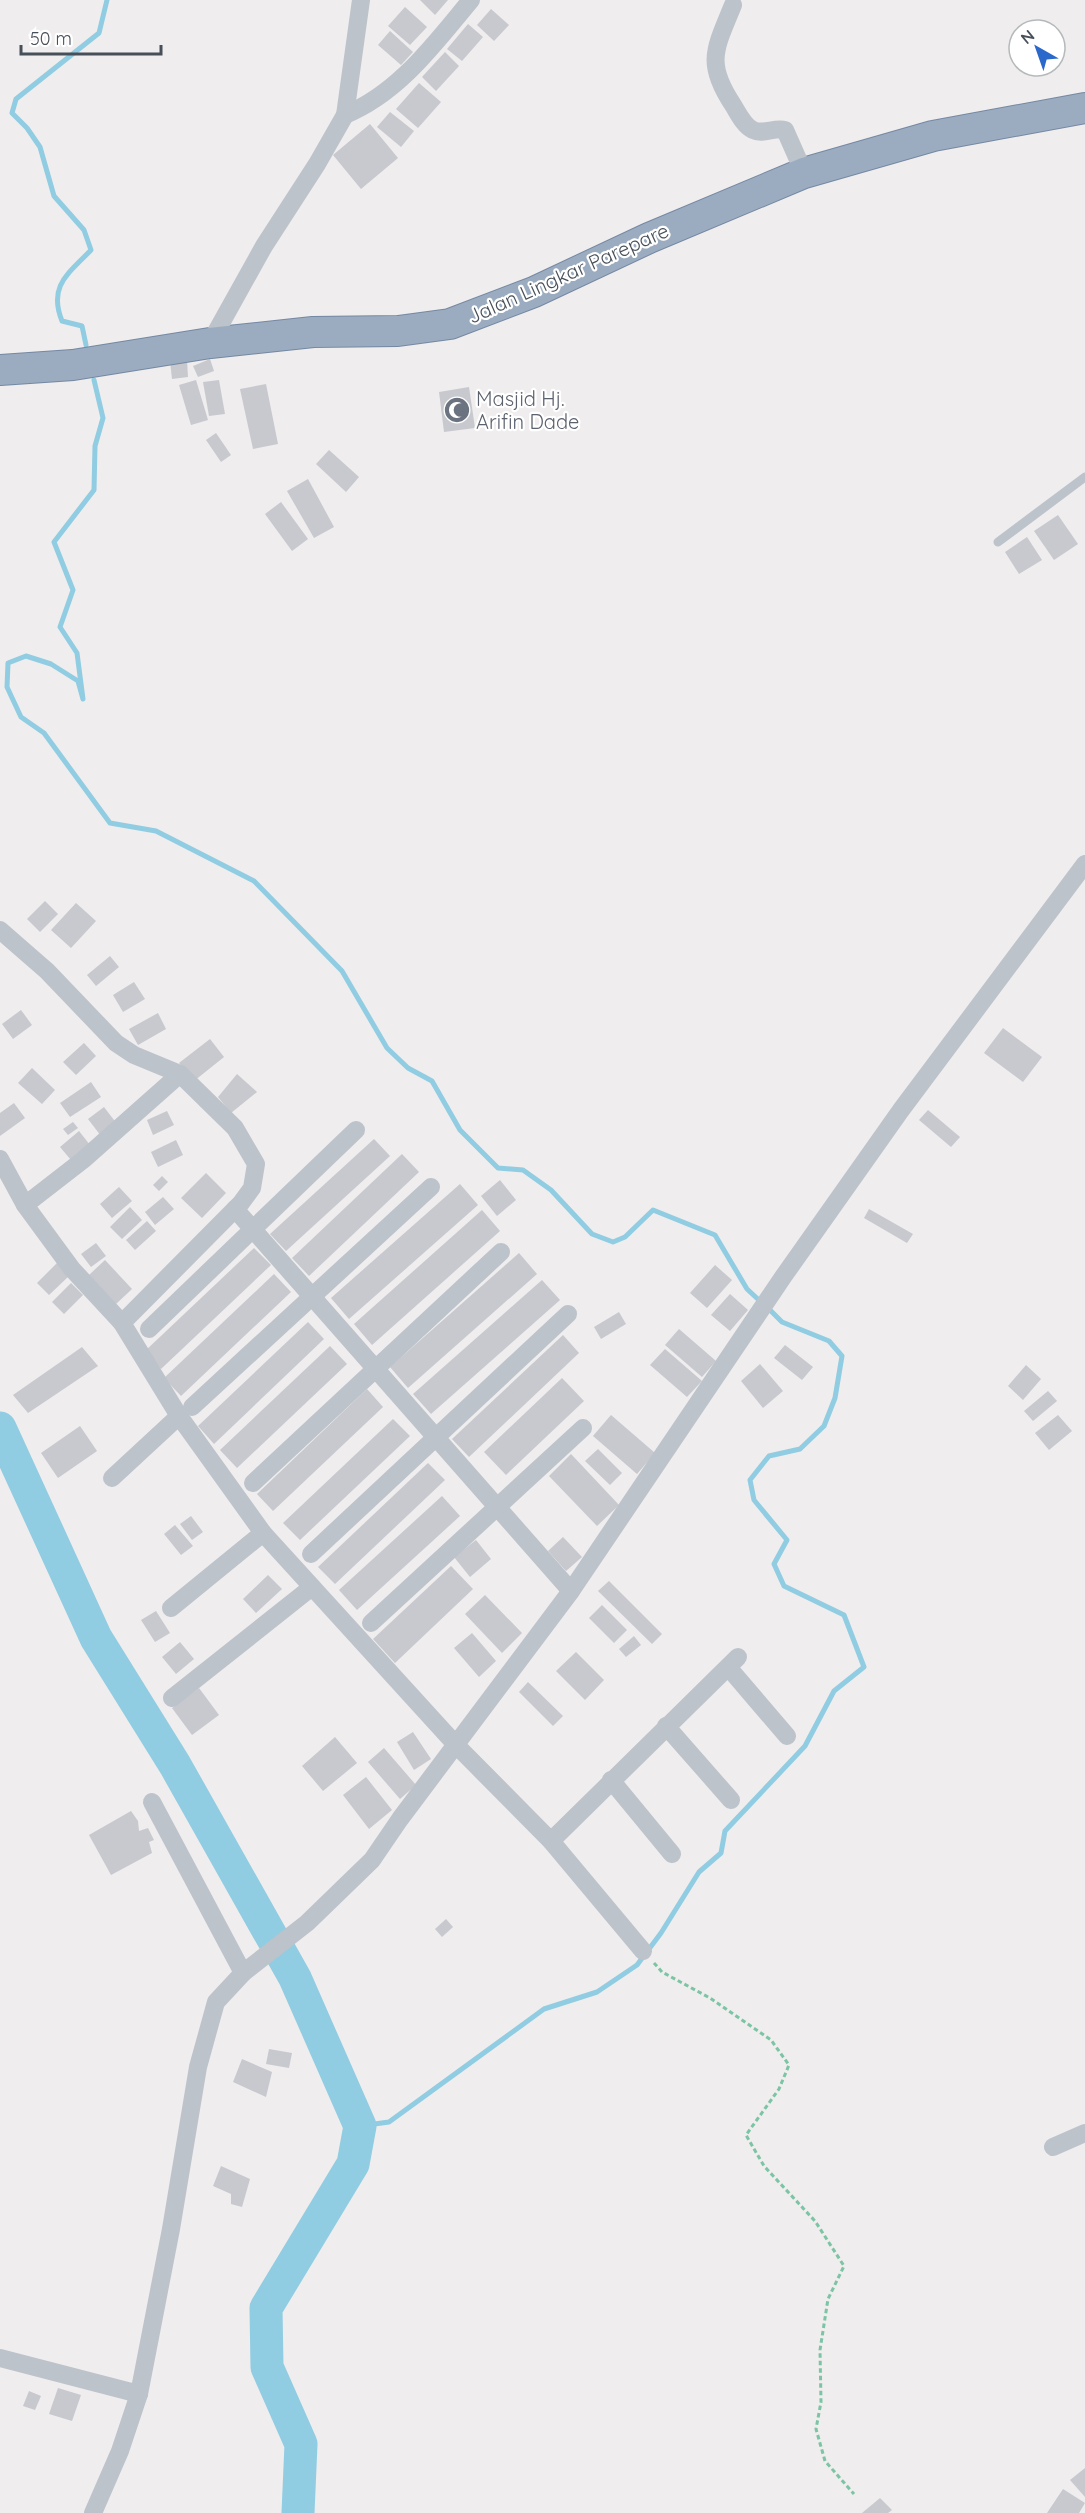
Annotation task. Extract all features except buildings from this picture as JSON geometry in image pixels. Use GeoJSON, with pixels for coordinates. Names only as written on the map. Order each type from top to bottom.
{"type":"FeatureCollection","features":[{"type":"Feature","properties":{"kind":"highway","name":"Jalan Lingkar Parepare"},"geometry":{"type":"LineString","coordinates":[[0,370],[73,365],[210,343],[313,332],[398,331],[450,324],[534,292],[649,238],[804,173],[933,136],[1085,108]]}},
{"type":"Feature","properties":{"kind":"street"},"geometry":{"type":"LineString","coordinates":[[210,343],[264,246],[345,115],[361,0]]}},
{"type":"Feature","properties":{"kind":"street"},"geometry":{"type":"LineString","coordinates":[[345,115],[366,107],[392,86],[426,54],[471,0]]}},
{"type":"Feature","properties":{"kind":"street"},"geometry":{"type":"LineString","coordinates":[[733,5],[714,62],[719,81],[739,116],[752,130],[760,132],[785,130],[804,173]]}},
{"type":"Feature","properties":{"kind":"street"},"geometry":{"type":"LineString","coordinates":[[93,2513],[120,2451],[139,2394],[171,2229],[198,2067],[216,2002],[243,1973],[307,1923],[372,1860],[399,1819],[457,1746],[571,1592],[783,1277],[901,1110],[1085,864]]}},
{"type":"Feature","properties":{"kind":"street"},"geometry":{"type":"LineString","coordinates":[[0,930],[47,971],[116,1042],[134,1055],[180,1074],[235,1128],[256,1164],[252,1188],[235,1209],[122,1323]]}},
{"type":"Feature","properties":{"kind":"street"},"geometry":{"type":"LineString","coordinates":[[24,1205],[83,1160],[180,1074]]}},
{"type":"Feature","properties":{"kind":"street"},"geometry":{"type":"LineString","coordinates":[[149,1329],[356,1130]]}},
{"type":"Feature","properties":{"kind":"street"},"geometry":{"type":"LineString","coordinates":[[0,1160],[24,1205],[72,1269],[122,1323],[185,1411],[263,1533],[457,1746],[551,1841],[643,1951]]}},
{"type":"Feature","properties":{"kind":"street"},"geometry":{"type":"LineString","coordinates":[[112,1478],[431,1187]]}},
{"type":"Feature","properties":{"kind":"street"},"geometry":{"type":"LineString","coordinates":[[235,1209],[571,1592]]}},
{"type":"Feature","properties":{"kind":"street"},"geometry":{"type":"LineString","coordinates":[[253,1484],[501,1252]]}},
{"type":"Feature","properties":{"kind":"street"},"geometry":{"type":"LineString","coordinates":[[311,1554],[568,1314]]}},
{"type":"Feature","properties":{"kind":"street"},"geometry":{"type":"LineString","coordinates":[[371,1623],[583,1428]]}},
{"type":"Feature","properties":{"kind":"street"},"geometry":{"type":"LineString","coordinates":[[171,1608],[263,1533]]}},
{"type":"Feature","properties":{"kind":"street"},"geometry":{"type":"LineString","coordinates":[[172,1698],[312,1587]]}},
{"type":"Feature","properties":{"kind":"street"},"geometry":{"type":"LineString","coordinates":[[551,1841],[733,1662],[787,1736]]}},
{"type":"Feature","properties":{"kind":"street"},"geometry":{"type":"LineString","coordinates":[[666,1726],[731,1800]]}},
{"type":"Feature","properties":{"kind":"street"},"geometry":{"type":"LineString","coordinates":[[611,1780],[672,1854]]}},
{"type":"Feature","properties":{"kind":"street"},"geometry":{"type":"LineString","coordinates":[[152,1802],[243,1973]]}},
{"type":"Feature","properties":{"kind":"street"},"geometry":{"type":"LineString","coordinates":[[1053,2147],[1085,2133]]}},
{"type":"Feature","properties":{"kind":"street"},"geometry":{"type":"LineString","coordinates":[[0,2358],[139,2394]]}},
{"type":"Feature","properties":{"kind":"lane"},"geometry":{"type":"LineString","coordinates":[[998,542],[1085,477]]}},
{"type":"Feature","properties":{"kind":"path"},"geometry":{"type":"LineString","coordinates":[[662,1972],[710,1998],[771,2040],[789,2065],[779,2089],[746,2135],[764,2166],[815,2221],[844,2266],[828,2299],[820,2350],[821,2402],[816,2429],[825,2461],[854,2494]]}},
{"type":"Feature","properties":{"kind":"waterway"},"geometry":{"type":"LineString","coordinates":[[86,345],[82,326],[62,321],[57,299],[63,281],[91,250],[84,230],[54,196],[40,147],[27,128],[12,113],[16,99],[99,33],[107,0]]}},
{"type":"Feature","properties":{"kind":"waterway"},"geometry":{"type":"LineString","coordinates":[[94,380],[103,418],[95,446],[94,490],[54,542],[73,590],[60,627],[77,653],[83,699],[78,681],[51,664],[26,656],[8,663],[7,687],[21,717],[44,733],[110,823],[156,831],[254,881],[342,971],[387,1048],[408,1068],[432,1081],[460,1130],[498,1168],[523,1170],[551,1190],[592,1234],[613,1242],[625,1237],[653,1210],[715,1235],[747,1289],[761,1302]]}},
{"type":"Feature","properties":{"kind":"waterway"},"geometry":{"type":"LineString","coordinates":[[360,2126],[389,2122],[544,2009],[597,1992],[637,1965],[661,1933],[699,1872],[721,1853],[725,1831],[805,1746],[834,1691],[864,1667],[844,1615],[784,1586],[774,1564],[787,1540],[754,1500],[750,1480],[769,1456],[800,1449],[824,1426],[835,1398],[842,1356],[829,1341],[782,1322],[768,1308]]}},
{"type":"Feature","properties":{"kind":"waterway"},"geometry":{"type":"LineString","coordinates":[[0,1428],[96,1638],[175,1765],[295,1978],[360,2126],[353,2164],[266,2308],[267,2367],[301,2444],[298,2513]]}},
{"type":"Feature","properties":{"kind":"place","name":"Masjid Hj. Arifin Dade"},"geometry":{"type":"Point","coordinates":[457,410]}}]}
